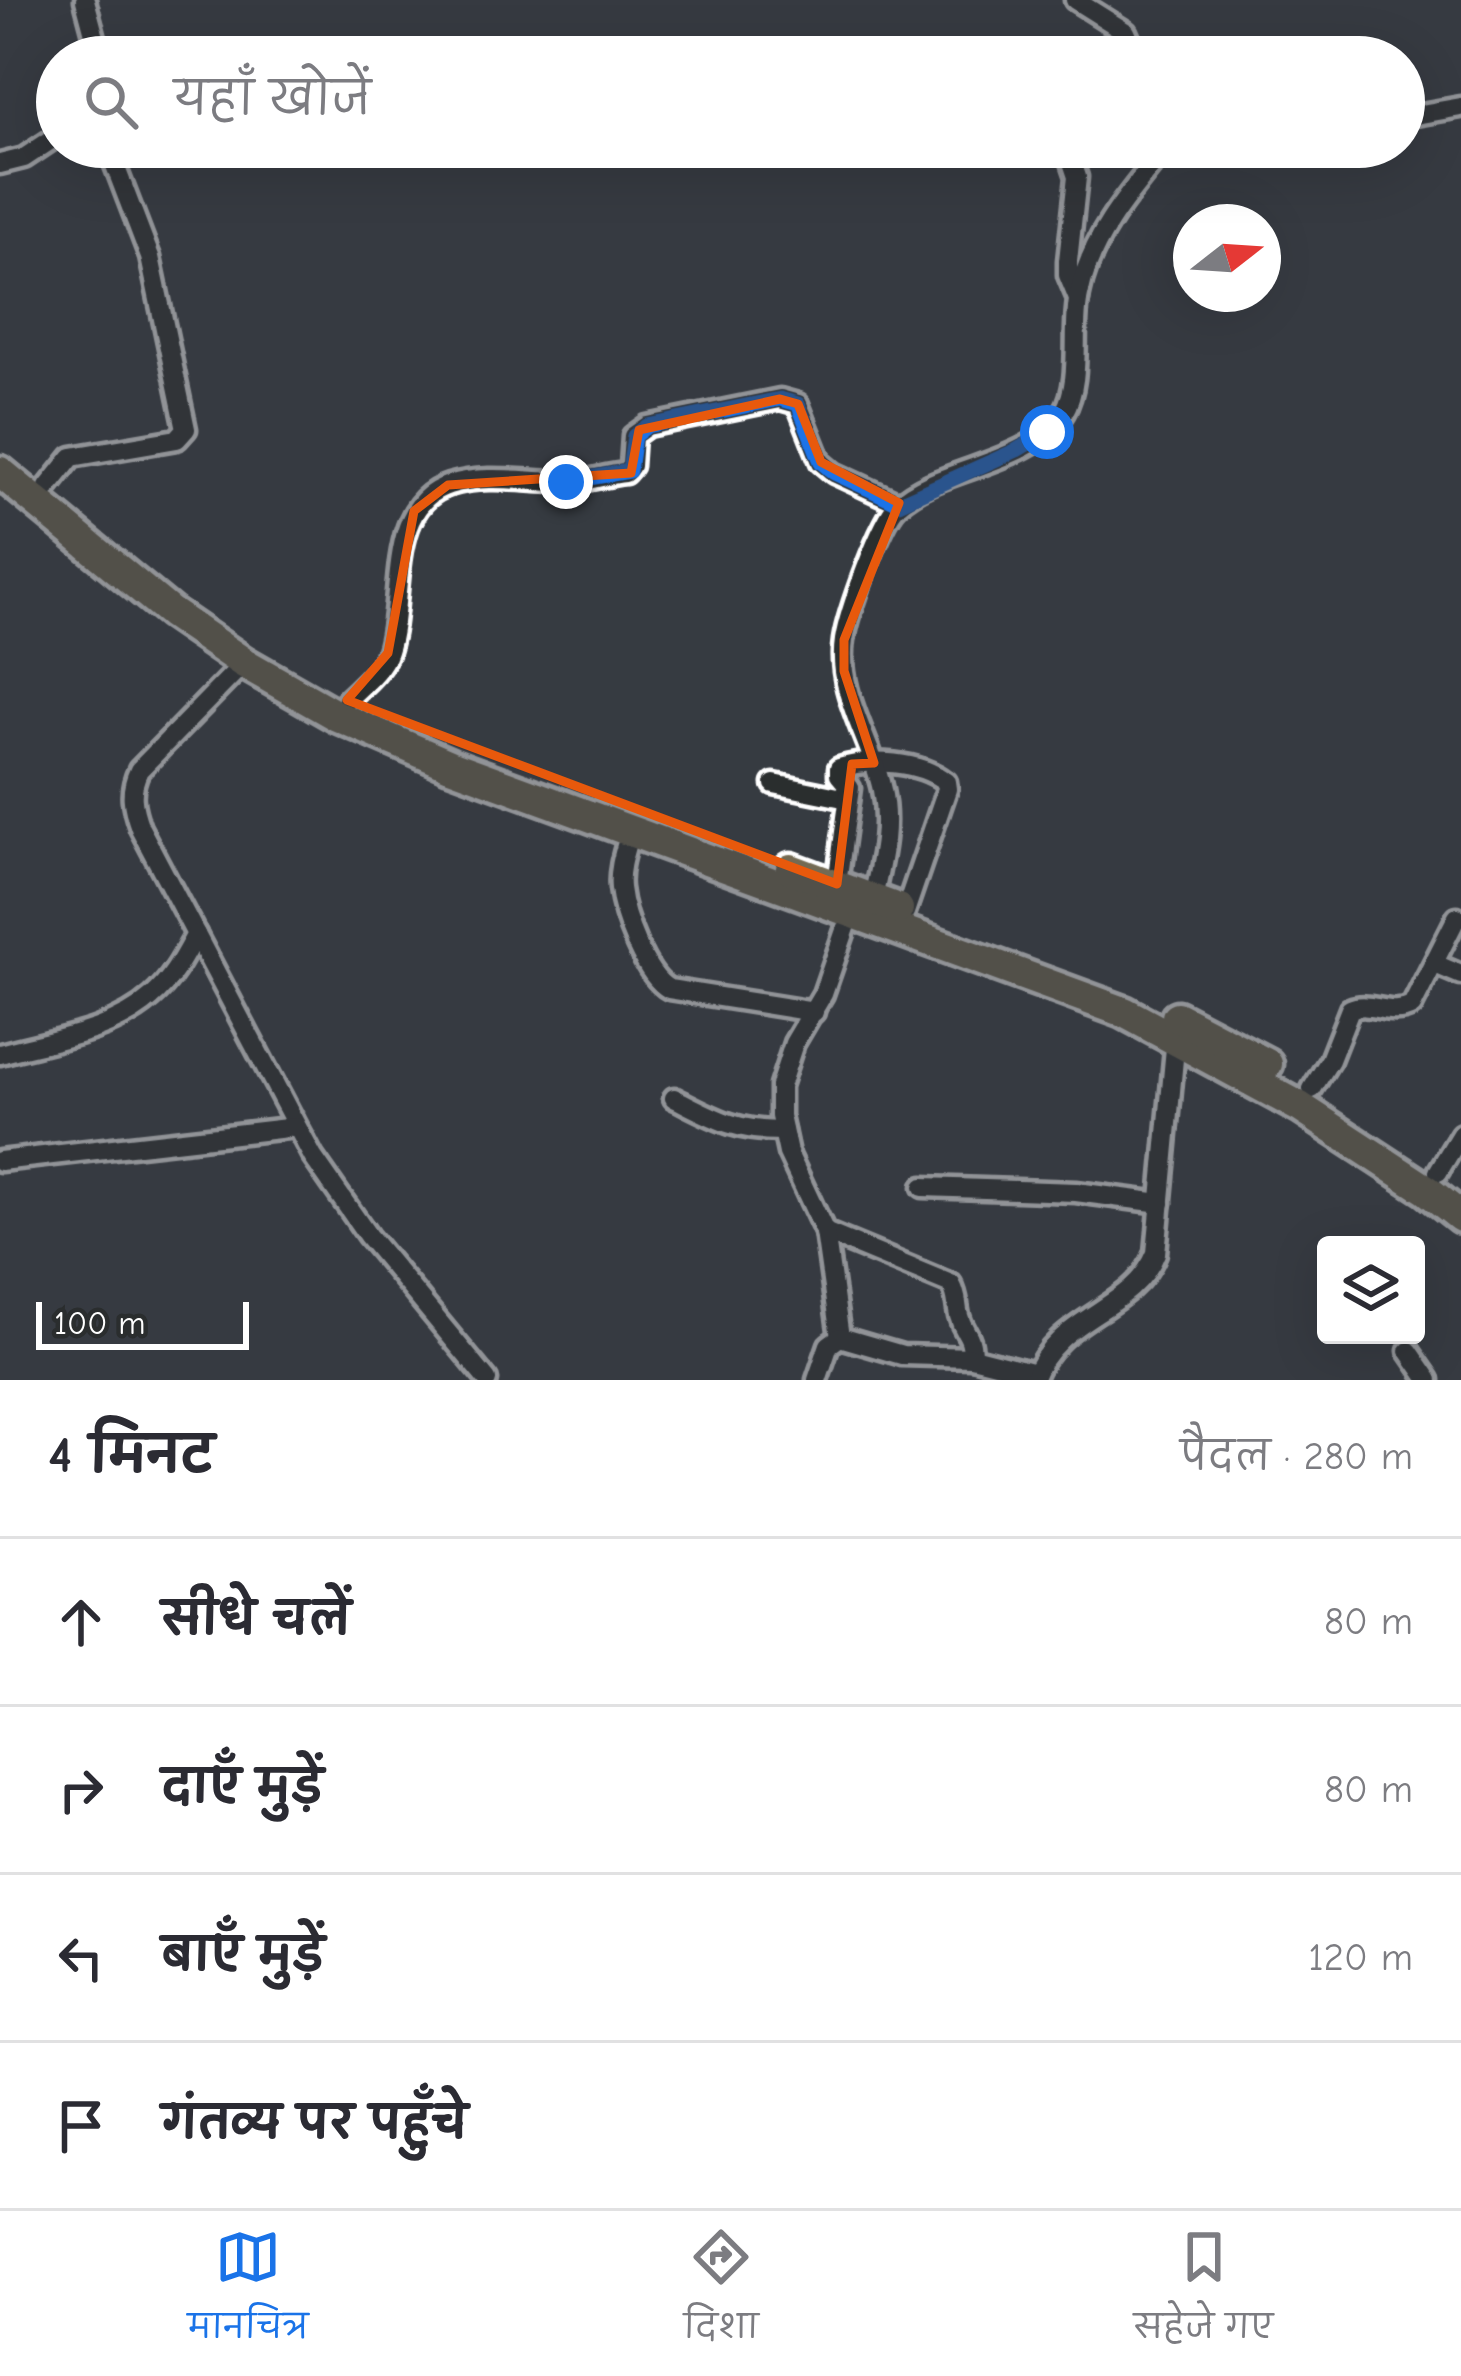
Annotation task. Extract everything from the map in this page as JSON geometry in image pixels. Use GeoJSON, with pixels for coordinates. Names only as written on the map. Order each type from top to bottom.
{"type":"FeatureCollection","features":[{"type":"Feature","properties":{"kind":"highway"},"geometry":{"type":"LineString","coordinates":[[0,446],[202,610],[347,700],[426,736],[649,822],[837,884],[862,905],[905,912],[1114,986],[1221,1037],[1312,1089],[1450,1181]]}},
{"type":"Feature","properties":{"kind":"highway"},"geometry":{"type":"LineString","coordinates":[[0,472],[117,572],[244,663],[371,731],[630,832],[862,905],[1176,1037],[1300,1107],[1461,1217]]}},
{"type":"Feature","properties":{"kind":"street"},"geometry":{"type":"LineString","coordinates":[[85,0],[94,36]]}},
{"type":"Feature","properties":{"kind":"street"},"geometry":{"type":"LineString","coordinates":[[1076,0],[1128,36]]}},
{"type":"Feature","properties":{"kind":"street"},"geometry":{"type":"LineString","coordinates":[[1425,113],[1461,107]]}},
{"type":"Feature","properties":{"kind":"street"},"geometry":{"type":"LineString","coordinates":[[0,164],[36,150]]}},
{"type":"Feature","properties":{"kind":"street"},"geometry":{"type":"LineString","coordinates":[[48,487],[72,457],[177,439],[186,430],[159,290],[140,224],[117,168]]}},
{"type":"Feature","properties":{"kind":"street"},"geometry":{"type":"LineString","coordinates":[[1077,168],[1068,275],[1078,299]]}},
{"type":"Feature","properties":{"kind":"street"},"geometry":{"type":"LineString","coordinates":[[840,1337],[825,1232],[788,1153],[780,1086],[794,1042],[814,1012],[886,841],[886,812],[874,763],[844,671],[844,640],[883,525],[899,503],[1017,450],[1047,432],[1064,412],[1072,386],[1083,276],[1103,232],[1151,168]]}},
{"type":"Feature","properties":{"kind":"street"},"geometry":{"type":"LineString","coordinates":[[347,700],[388,653],[406,531],[414,511],[448,485],[515,478],[566,482],[625,473],[631,466],[634,436],[647,426],[780,399],[798,404],[821,462],[834,473],[899,503]]}},
{"type":"Feature","properties":{"kind":"street"},"geometry":{"type":"LineString","coordinates":[[244,663],[140,770],[132,784],[132,806],[296,1127],[338,1196],[487,1380]]}},
{"type":"Feature","properties":{"kind":"street"},"geometry":{"type":"LineString","coordinates":[[837,884],[849,784],[839,775],[839,767],[874,763],[915,768],[946,782],[905,912]]}},
{"type":"Feature","properties":{"kind":"street"},"geometry":{"type":"LineString","coordinates":[[774,784],[848,799]]}},
{"type":"Feature","properties":{"kind":"street"},"geometry":{"type":"LineString","coordinates":[[630,832],[620,890],[653,979],[669,989],[814,1012]]}},
{"type":"Feature","properties":{"kind":"street"},"geometry":{"type":"LineString","coordinates":[[1312,1089],[1330,1060],[1350,1009],[1363,1005],[1402,1011],[1420,995],[1457,917]]}},
{"type":"Feature","properties":{"kind":"street"},"geometry":{"type":"LineString","coordinates":[[0,1054],[104,1025],[132,1012],[154,997],[196,934]]}},
{"type":"Feature","properties":{"kind":"street"},"geometry":{"type":"LineString","coordinates":[[1435,964],[1461,975]]}},
{"type":"Feature","properties":{"kind":"street"},"geometry":{"type":"LineString","coordinates":[[840,1337],[902,1355],[972,1357],[1034,1376],[1071,1328],[1126,1294],[1149,1272],[1156,1253],[1176,1037]]}},
{"type":"Feature","properties":{"kind":"street"},"geometry":{"type":"LineString","coordinates":[[674,1098],[737,1129],[783,1131]]}},
{"type":"Feature","properties":{"kind":"street"},"geometry":{"type":"LineString","coordinates":[[0,1161],[296,1127]]}},
{"type":"Feature","properties":{"kind":"street"},"geometry":{"type":"LineString","coordinates":[[1450,1181],[1461,1134]]}},
{"type":"Feature","properties":{"kind":"street"},"geometry":{"type":"LineString","coordinates":[[923,1187],[1076,1192],[1161,1203]]}},
{"type":"Feature","properties":{"kind":"street"},"geometry":{"type":"LineString","coordinates":[[825,1232],[951,1284],[958,1297],[959,1318],[971,1336],[972,1357]]}},
{"type":"Feature","properties":{"kind":"street"},"geometry":{"type":"LineString","coordinates":[[817,1380],[829,1345],[840,1337]]}},
{"type":"Feature","properties":{"kind":"street"},"geometry":{"type":"LineString","coordinates":[[1409,1351],[1429,1380]]}},
{"type":"Feature","properties":{"kind":"highlighted area"},"geometry":{"type":"Polygon","coordinates":[[[780,399],[798,404],[821,462],[899,503],[844,640],[844,671],[874,763],[852,764],[837,884],[347,700],[388,653],[414,511],[448,485],[631,473],[639,430],[780,399]]]}},
{"type":"Feature","properties":{"kind":"route"},"geometry":{"type":"LineString","coordinates":[[566,482],[629,471],[634,436],[647,426],[780,399],[798,404],[821,462],[834,473],[899,503],[1047,432]]}}]}
